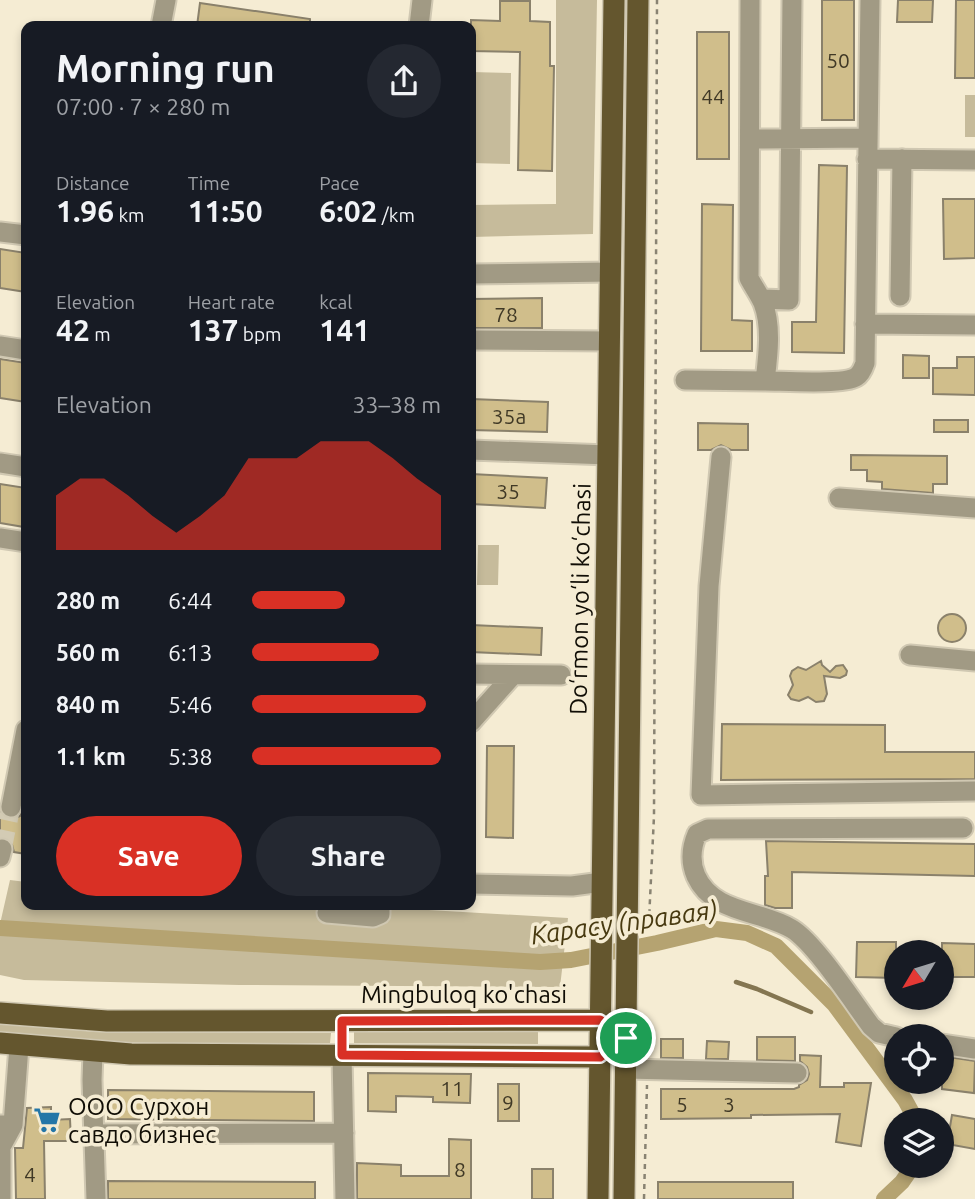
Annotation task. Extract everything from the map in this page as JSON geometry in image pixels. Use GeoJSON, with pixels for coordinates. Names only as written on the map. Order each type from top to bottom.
{"type":"FeatureCollection","features":[{"type":"Feature","properties":{"kind":"main road","name":"Do‘rmon yo‘li ko‘chasi"},"geometry":{"type":"LineString","coordinates":[[598,1199],[614,0]]}},
{"type":"Feature","properties":{"kind":"main road","name":"Do‘rmon yo‘li ko‘chasi"},"geometry":{"type":"LineString","coordinates":[[624,1199],[627,967],[634,929],[638,0]]}},
{"type":"Feature","properties":{"kind":"main road","name":"Mingbuloq ko'chasi"},"geometry":{"type":"LineString","coordinates":[[0,1013],[84,1021],[600,1020],[626,1038]]}},
{"type":"Feature","properties":{"kind":"main road"},"geometry":{"type":"LineString","coordinates":[[342,1021],[342,1055]]}},
{"type":"Feature","properties":{"kind":"main road"},"geometry":{"type":"LineString","coordinates":[[9,1044],[93,1052],[600,1057],[626,1038]]}},
{"type":"Feature","properties":{"kind":"street"},"geometry":{"type":"LineString","coordinates":[[162,21],[166,0]]}},
{"type":"Feature","properties":{"kind":"street"},"geometry":{"type":"LineString","coordinates":[[420,21],[422,0]]}},
{"type":"Feature","properties":{"kind":"street"},"geometry":{"type":"LineString","coordinates":[[750,0],[749,278],[762,299],[766,312],[769,350],[765,381]]}},
{"type":"Feature","properties":{"kind":"street"},"geometry":{"type":"LineString","coordinates":[[762,299],[789,300],[792,0]]}},
{"type":"Feature","properties":{"kind":"street"},"geometry":{"type":"LineString","coordinates":[[685,380],[847,381],[862,372],[865,363],[870,0]]}},
{"type":"Feature","properties":{"kind":"street"},"geometry":{"type":"LineString","coordinates":[[750,139],[867,138]]}},
{"type":"Feature","properties":{"kind":"street"},"geometry":{"type":"LineString","coordinates":[[867,159],[975,160]]}},
{"type":"Feature","properties":{"kind":"street"},"geometry":{"type":"LineString","coordinates":[[900,296],[902,159]]}},
{"type":"Feature","properties":{"kind":"street"},"geometry":{"type":"LineString","coordinates":[[0,232],[21,234]]}},
{"type":"Feature","properties":{"kind":"street"},"geometry":{"type":"LineString","coordinates":[[476,274],[610,272]]}},
{"type":"Feature","properties":{"kind":"street"},"geometry":{"type":"LineString","coordinates":[[865,324],[975,325]]}},
{"type":"Feature","properties":{"kind":"street"},"geometry":{"type":"LineString","coordinates":[[476,340],[609,341]]}},
{"type":"Feature","properties":{"kind":"street"},"geometry":{"type":"LineString","coordinates":[[0,346],[21,349]]}},
{"type":"Feature","properties":{"kind":"street"},"geometry":{"type":"LineString","coordinates":[[476,450],[608,455]]}},
{"type":"Feature","properties":{"kind":"street"},"geometry":{"type":"LineString","coordinates":[[721,457],[709,586],[701,794],[975,791]]}},
{"type":"Feature","properties":{"kind":"street"},"geometry":{"type":"LineString","coordinates":[[0,463],[21,466]]}},
{"type":"Feature","properties":{"kind":"street"},"geometry":{"type":"LineString","coordinates":[[839,498],[975,508]]}},
{"type":"Feature","properties":{"kind":"street"},"geometry":{"type":"LineString","coordinates":[[0,538],[21,541]]}},
{"type":"Feature","properties":{"kind":"street"},"geometry":{"type":"LineString","coordinates":[[910,655],[975,661]]}},
{"type":"Feature","properties":{"kind":"street"},"geometry":{"type":"LineString","coordinates":[[476,674],[561,675]]}},
{"type":"Feature","properties":{"kind":"street"},"geometry":{"type":"LineString","coordinates":[[476,716],[513,675]]}},
{"type":"Feature","properties":{"kind":"street"},"geometry":{"type":"LineString","coordinates":[[11,807],[21,756]]}},
{"type":"Feature","properties":{"kind":"street"},"geometry":{"type":"LineString","coordinates":[[884,1033],[871,1026],[813,949],[792,929],[711,898],[701,888],[693,870],[693,845],[697,834],[708,829],[963,828]]}},
{"type":"Feature","properties":{"kind":"street"},"geometry":{"type":"LineString","coordinates":[[476,884],[572,886],[602,882]]}},
{"type":"Feature","properties":{"kind":"street"},"geometry":{"type":"LineString","coordinates":[[327,913],[373,917],[380,914],[380,910]]}},
{"type":"Feature","properties":{"kind":"street"},"geometry":{"type":"LineString","coordinates":[[1,1199],[1,1147],[6,1125],[9,1044]]}},
{"type":"Feature","properties":{"kind":"street"},"geometry":{"type":"LineString","coordinates":[[954,1046],[975,1049]]}},
{"type":"Feature","properties":{"kind":"street"},"geometry":{"type":"LineString","coordinates":[[93,1052],[96,1199]]}},
{"type":"Feature","properties":{"kind":"street"},"geometry":{"type":"LineString","coordinates":[[342,1055],[345,1199]]}},
{"type":"Feature","properties":{"kind":"street"},"geometry":{"type":"LineString","coordinates":[[625,1069],[797,1073]]}},
{"type":"Feature","properties":{"kind":"street"},"geometry":{"type":"LineString","coordinates":[[93,1134],[344,1133]]}},
{"type":"Feature","properties":{"kind":"path"},"geometry":{"type":"LineString","coordinates":[[634,929],[649,920],[654,816],[657,0]]}},
{"type":"Feature","properties":{"kind":"shaded area"},"geometry":{"type":"Polygon","coordinates":[[[556,0],[597,0],[593,234],[476,237],[476,205],[556,204],[556,0]]]}},
{"type":"Feature","properties":{"kind":"shaded area"},"geometry":{"type":"Polygon","coordinates":[[[476,72],[511,73],[510,164],[476,163],[476,72]]]}},
{"type":"Feature","properties":{"kind":"shaded area"},"geometry":{"type":"Polygon","coordinates":[[[965,95],[975,95],[975,137],[965,137],[965,95]]]}},
{"type":"Feature","properties":{"kind":"shaded area"},"geometry":{"type":"Polygon","coordinates":[[[478,545],[499,545],[498,585],[477,585],[478,545]]]}},
{"type":"Feature","properties":{"kind":"shaded area"},"geometry":{"type":"Polygon","coordinates":[[[10,880],[21,881],[21,910],[430,910],[568,918],[560,987],[239,985],[24,980],[0,975],[0,924],[10,880]]]}},
{"type":"Feature","properties":{"kind":"shaded area"},"geometry":{"type":"Polygon","coordinates":[[[0,1023],[96,1032],[331,1033],[330,1043],[123,1042],[0,1032],[0,1023]]]}},
{"type":"Feature","properties":{"kind":"shaded area"},"geometry":{"type":"Polygon","coordinates":[[[354,1030],[538,1031],[538,1044],[354,1043],[354,1030]]]}},
{"type":"Feature","properties":{"kind":"building"},"geometry":{"type":"Polygon","coordinates":[[[822,0],[854,0],[854,120],[822,120],[822,0]]]}},
{"type":"Feature","properties":{"kind":"building"},"geometry":{"type":"Polygon","coordinates":[[[898,0],[933,0],[932,22],[897,22],[898,0]]]}},
{"type":"Feature","properties":{"kind":"building"},"geometry":{"type":"Polygon","coordinates":[[[956,0],[975,0],[975,78],[955,78],[956,0]]]}},
{"type":"Feature","properties":{"kind":"building"},"geometry":{"type":"Polygon","coordinates":[[[500,1],[530,1],[530,21],[550,22],[550,66],[554,66],[552,171],[518,170],[520,52],[476,51],[476,21],[471,20],[500,21],[500,1]]]}},
{"type":"Feature","properties":{"kind":"building"},"geometry":{"type":"Polygon","coordinates":[[[200,3],[310,19],[310,21],[198,21],[200,3]]]}},
{"type":"Feature","properties":{"kind":"building"},"geometry":{"type":"Polygon","coordinates":[[[697,32],[729,32],[729,159],[697,159],[697,32]]]}},
{"type":"Feature","properties":{"kind":"building"},"geometry":{"type":"Polygon","coordinates":[[[819,165],[847,166],[844,353],[792,352],[792,322],[816,322],[819,165]]]}},
{"type":"Feature","properties":{"kind":"building"},"geometry":{"type":"Polygon","coordinates":[[[943,199],[975,199],[975,258],[944,259],[943,199]]]}},
{"type":"Feature","properties":{"kind":"building"},"geometry":{"type":"Polygon","coordinates":[[[702,204],[733,205],[732,320],[752,321],[752,351],[701,351],[702,204]]]}},
{"type":"Feature","properties":{"kind":"building"},"geometry":{"type":"Polygon","coordinates":[[[0,249],[21,252],[21,291],[0,288],[0,249]]]}},
{"type":"Feature","properties":{"kind":"building"},"geometry":{"type":"Polygon","coordinates":[[[542,298],[542,328],[476,328],[476,299],[542,298]]]}},
{"type":"Feature","properties":{"kind":"building"},"geometry":{"type":"Polygon","coordinates":[[[903,355],[929,356],[929,378],[903,378],[903,355]]]}},
{"type":"Feature","properties":{"kind":"building"},"geometry":{"type":"Polygon","coordinates":[[[957,357],[975,357],[975,395],[933,394],[933,368],[957,368],[957,357]]]}},
{"type":"Feature","properties":{"kind":"building"},"geometry":{"type":"Polygon","coordinates":[[[0,359],[21,362],[21,401],[0,398],[0,359]]]}},
{"type":"Feature","properties":{"kind":"building"},"geometry":{"type":"Polygon","coordinates":[[[476,399],[548,402],[547,432],[476,430],[476,399]]]}},
{"type":"Feature","properties":{"kind":"building"},"geometry":{"type":"Polygon","coordinates":[[[934,420],[968,420],[968,432],[934,432],[934,420]]]}},
{"type":"Feature","properties":{"kind":"building"},"geometry":{"type":"Polygon","coordinates":[[[698,423],[748,424],[748,450],[731,450],[721,445],[711,450],[698,450],[698,423]]]}},
{"type":"Feature","properties":{"kind":"building"},"geometry":{"type":"Polygon","coordinates":[[[851,455],[947,456],[947,484],[933,484],[933,493],[882,489],[882,482],[867,481],[867,470],[851,470],[851,455]]]}},
{"type":"Feature","properties":{"kind":"building"},"geometry":{"type":"Polygon","coordinates":[[[476,474],[547,478],[545,508],[476,504],[476,474]]]}},
{"type":"Feature","properties":{"kind":"building"},"geometry":{"type":"Polygon","coordinates":[[[0,484],[21,487],[21,526],[0,523],[0,484]]]}},
{"type":"Feature","properties":{"kind":"building"},"geometry":{"type":"Polygon","coordinates":[[[952,614],[962,618],[966,628],[962,638],[952,642],[942,638],[938,628],[942,618],[952,614]]]}},
{"type":"Feature","properties":{"kind":"building"},"geometry":{"type":"Polygon","coordinates":[[[476,625],[542,628],[541,655],[476,652],[476,625]]]}},
{"type":"Feature","properties":{"kind":"building"},"geometry":{"type":"Polygon","coordinates":[[[821,661],[830,672],[836,666],[843,665],[847,671],[846,675],[840,678],[824,676],[827,694],[824,701],[816,702],[808,697],[799,701],[791,699],[788,695],[793,685],[790,676],[792,671],[798,667],[806,670],[821,661]]]}},
{"type":"Feature","properties":{"kind":"building"},"geometry":{"type":"Polygon","coordinates":[[[722,724],[885,725],[885,752],[975,752],[975,779],[721,780],[722,724]]]}},
{"type":"Feature","properties":{"kind":"building"},"geometry":{"type":"Polygon","coordinates":[[[487,746],[514,746],[513,838],[486,837],[487,746]]]}},
{"type":"Feature","properties":{"kind":"building"},"geometry":{"type":"Polygon","coordinates":[[[0,812],[8,819],[21,814],[21,853],[14,852],[11,841],[0,837],[0,812]]]}},
{"type":"Feature","properties":{"kind":"building"},"geometry":{"type":"Polygon","coordinates":[[[766,841],[975,844],[975,876],[792,872],[792,908],[775,908],[765,905],[765,876],[768,876],[766,841]]]}},
{"type":"Feature","properties":{"kind":"building"},"geometry":{"type":"Polygon","coordinates":[[[857,942],[884,942],[884,978],[856,977],[857,942]]]}},
{"type":"Feature","properties":{"kind":"building"},"geometry":{"type":"Polygon","coordinates":[[[954,943],[975,944],[975,977],[954,977],[954,943]]]}},
{"type":"Feature","properties":{"kind":"building"},"geometry":{"type":"Polygon","coordinates":[[[757,1037],[795,1037],[795,1061],[757,1060],[757,1037]]]}},
{"type":"Feature","properties":{"kind":"building"},"geometry":{"type":"Polygon","coordinates":[[[661,1039],[683,1039],[683,1058],[661,1058],[661,1039]]]}},
{"type":"Feature","properties":{"kind":"building"},"geometry":{"type":"Polygon","coordinates":[[[707,1041],[729,1042],[728,1059],[706,1059],[707,1041]]]}},
{"type":"Feature","properties":{"kind":"building"},"geometry":{"type":"Polygon","coordinates":[[[800,1055],[821,1056],[820,1087],[844,1087],[844,1083],[871,1083],[861,1146],[836,1142],[840,1114],[661,1119],[661,1089],[799,1087],[809,1074],[807,1067],[800,1061],[800,1055]]]}},
{"type":"Feature","properties":{"kind":"building"},"geometry":{"type":"Polygon","coordinates":[[[954,1058],[975,1061],[974,1093],[954,1090],[954,1058]]]}},
{"type":"Feature","properties":{"kind":"building"},"geometry":{"type":"Polygon","coordinates":[[[368,1073],[471,1074],[470,1103],[433,1102],[433,1097],[396,1096],[396,1112],[368,1111],[368,1073]]]}},
{"type":"Feature","properties":{"kind":"building"},"geometry":{"type":"Polygon","coordinates":[[[498,1084],[519,1084],[519,1121],[498,1121],[498,1084]]]}},
{"type":"Feature","properties":{"kind":"building"},"geometry":{"type":"Polygon","coordinates":[[[108,1090],[314,1092],[314,1121],[108,1119],[108,1090]]]}},
{"type":"Feature","properties":{"kind":"building"},"geometry":{"type":"Polygon","coordinates":[[[51,1107],[51,1120],[70,1119],[71,1141],[44,1141],[45,1199],[16,1199],[15,1148],[23,1148],[27,1108],[51,1107]]]}},
{"type":"Feature","properties":{"kind":"building"},"geometry":{"type":"Polygon","coordinates":[[[954,1115],[975,1119],[975,1149],[954,1145],[954,1115]]]}},
{"type":"Feature","properties":{"kind":"building"},"geometry":{"type":"Polygon","coordinates":[[[449,1139],[471,1140],[471,1199],[357,1199],[357,1163],[401,1165],[401,1176],[449,1176],[449,1139]]]}},
{"type":"Feature","properties":{"kind":"building"},"geometry":{"type":"Polygon","coordinates":[[[532,1169],[553,1169],[553,1199],[532,1199],[532,1169]]]}},
{"type":"Feature","properties":{"kind":"building"},"geometry":{"type":"Polygon","coordinates":[[[108,1181],[315,1182],[315,1199],[108,1199],[108,1181]]]}},
{"type":"Feature","properties":{"kind":"building"},"geometry":{"type":"Polygon","coordinates":[[[658,1182],[793,1182],[793,1199],[658,1199],[658,1182]]]}},
{"type":"Feature","properties":{"kind":"waterway","name":"Карасу (правая)"},"geometry":{"type":"LineString","coordinates":[[0,928],[540,962],[571,960],[716,929],[747,933],[776,946],[834,1004],[909,1108]]}},
{"type":"Feature","properties":{"kind":"waterway"},"geometry":{"type":"LineString","coordinates":[[736,982],[811,1012]]}},
{"type":"Feature","properties":{"kind":"waterway","name":"Карасу (правая)"},"geometry":{"type":"LineString","coordinates":[[884,1199],[905,1178]]}},
{"type":"Feature","properties":{"kind":"tunnel"},"geometry":{"type":"LineString","coordinates":[[2,849],[11,807]]}},
{"type":"Feature","properties":{"kind":"place","name":"ООО Сурхон савдо бизнес"},"geometry":{"type":"Point","coordinates":[47,1120]}},
{"type":"Feature","properties":{"kind":"route"},"geometry":{"type":"LineString","coordinates":[[600,1020],[626,1038],[600,1057],[342,1055],[342,1021],[600,1020]]}}]}
